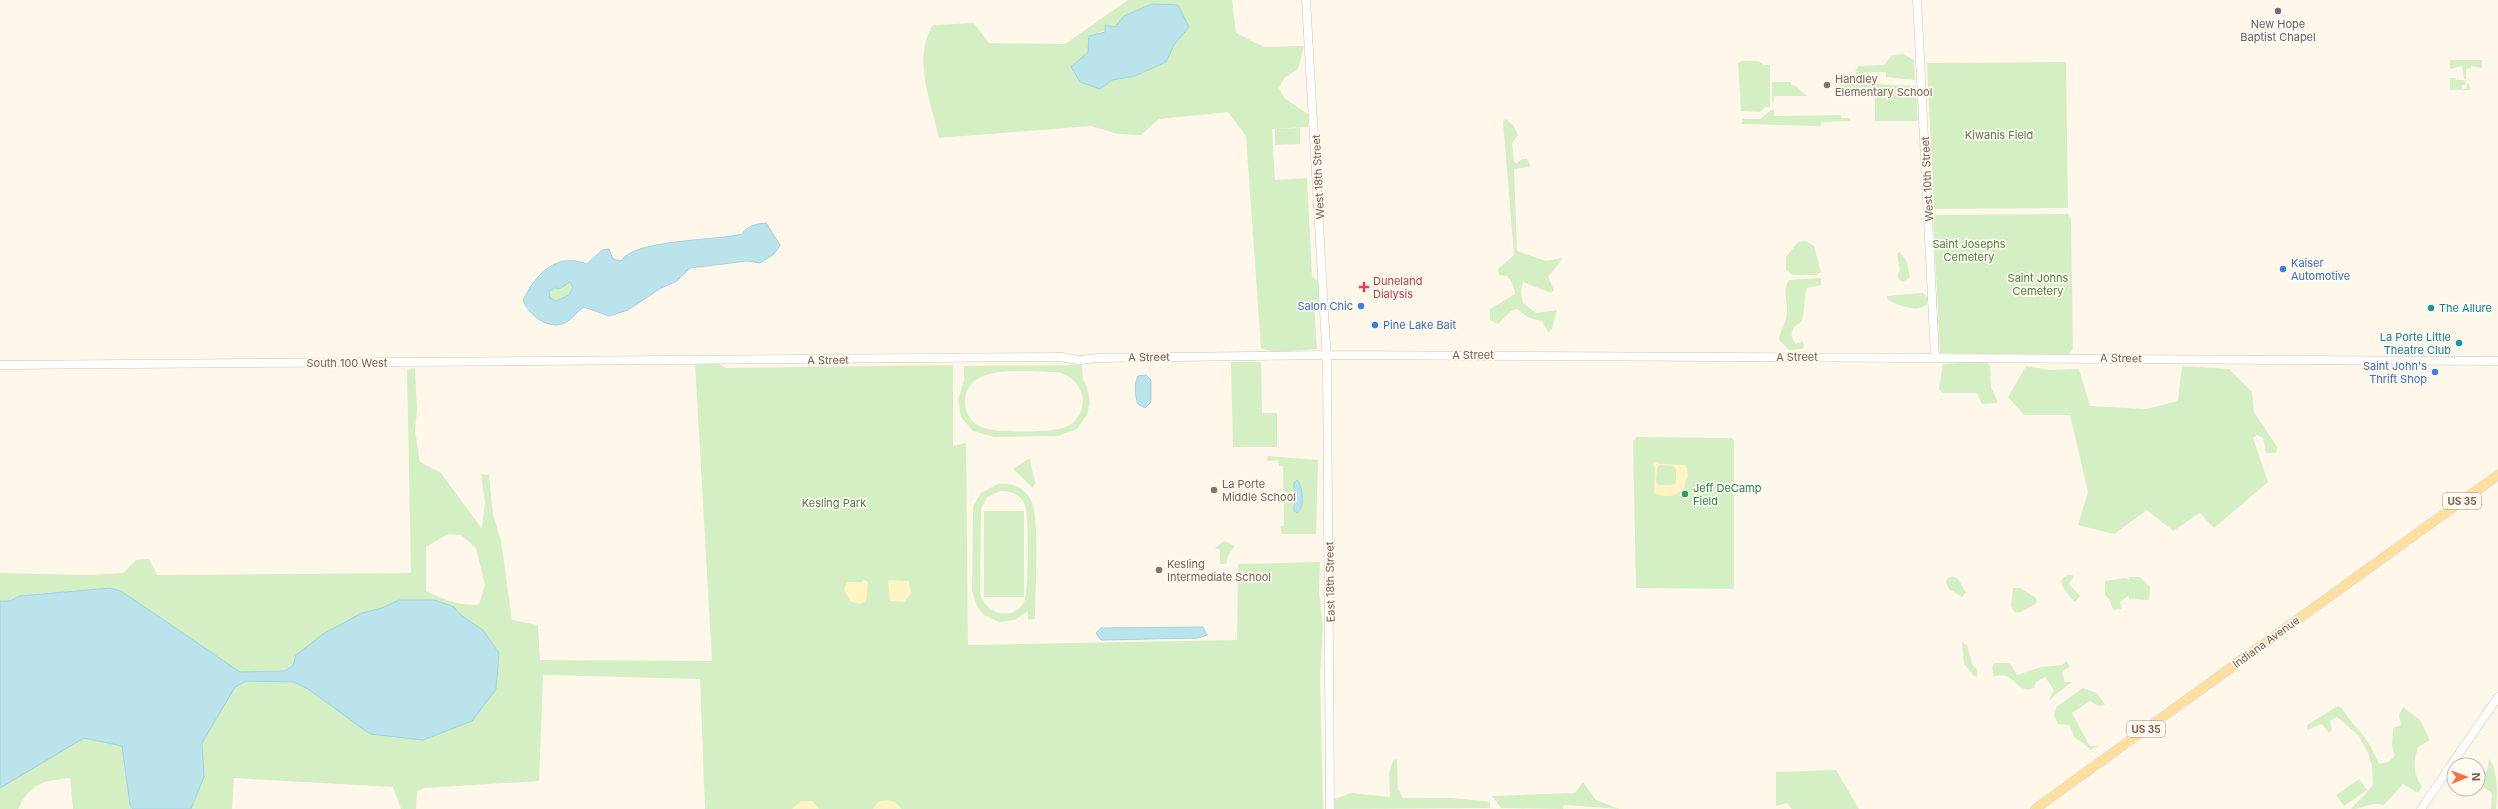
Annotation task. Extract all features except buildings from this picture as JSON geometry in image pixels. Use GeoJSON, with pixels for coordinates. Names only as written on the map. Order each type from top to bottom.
{"type":"FeatureCollection","features":[{"type":"Feature","properties":{"kind":"main road","name":"Indiana Avenue"},"geometry":{"type":"LineString","coordinates":[[2035,809],[2498,476]]}},
{"type":"Feature","properties":{"kind":"street","name":"West 18th Street"},"geometry":{"type":"LineString","coordinates":[[1306,0],[1327,355]]}},
{"type":"Feature","properties":{"kind":"street","name":"West 10th Street"},"geometry":{"type":"LineString","coordinates":[[1917,0],[1935,357]]}},
{"type":"Feature","properties":{"kind":"street","name":"A Street"},"geometry":{"type":"LineString","coordinates":[[694,361],[1058,357],[1080,360],[1096,358],[1327,355],[1935,357],[2498,362]]}},
{"type":"Feature","properties":{"kind":"street","name":"East 18th Street"},"geometry":{"type":"LineString","coordinates":[[1327,355],[1330,809]]}},
{"type":"Feature","properties":{"kind":"street","name":"South 100 West"},"geometry":{"type":"LineString","coordinates":[[0,365],[694,361]]}},
{"type":"Feature","properties":{"kind":"street"},"geometry":{"type":"LineString","coordinates":[[2421,809],[2498,697]]}},
{"type":"Feature","properties":{"kind":"green space"},"geometry":{"type":"Polygon","coordinates":[[[1128,0],[1232,0],[1236,33],[1264,47],[1304,46],[1298,69],[1284,78],[1279,88],[1284,98],[1308,114],[1308,127],[1272,129],[1275,180],[1307,178],[1312,277],[1318,280],[1319,303],[1314,303],[1317,349],[1275,352],[1261,348],[1246,136],[1228,112],[1159,119],[1141,135],[1118,134],[1091,126],[939,138],[928,95],[924,66],[924,51],[927,38],[933,25],[974,23],[989,43],[1065,44],[1128,0]],[[1124,16],[1115,27],[1090,36],[1088,52],[1071,67],[1080,82],[1100,89],[1112,80],[1135,76],[1166,62],[1174,45],[1189,27],[1124,16]]]}},
{"type":"Feature","properties":{"kind":"green space"},"geometry":{"type":"Polygon","coordinates":[[[1903,54],[1914,60],[1915,80],[1886,77],[1886,72],[1864,72],[1861,77],[1855,72],[1860,72],[1855,71],[1859,66],[1884,65],[1892,55],[1903,54]]]}},
{"type":"Feature","properties":{"kind":"green space"},"geometry":{"type":"Polygon","coordinates":[[[2450,60],[2482,60],[2482,68],[2471,66],[2471,68],[2466,69],[2466,79],[2464,79],[2462,66],[2450,69],[2450,60]]]}},
{"type":"Feature","properties":{"kind":"green space"},"geometry":{"type":"Polygon","coordinates":[[[1741,61],[1758,61],[1764,65],[1770,65],[1770,107],[1765,107],[1760,112],[1741,111],[1738,63],[1741,61]]]}},
{"type":"Feature","properties":{"kind":"green space","name":"Kiwanis Field"},"geometry":{"type":"Polygon","coordinates":[[[2066,62],[2068,208],[1934,209],[1927,63],[2066,62]]]}},
{"type":"Feature","properties":{"kind":"green space"},"geometry":{"type":"Polygon","coordinates":[[[2450,78],[2456,78],[2456,80],[2466,80],[2465,85],[2462,85],[2462,89],[2466,89],[2468,82],[2471,90],[2450,90],[2450,78]]]}},
{"type":"Feature","properties":{"kind":"green space"},"geometry":{"type":"Polygon","coordinates":[[[1772,82],[1791,82],[1791,85],[1796,86],[1807,96],[1774,96],[1774,102],[1772,101],[1772,82]]]}},
{"type":"Feature","properties":{"kind":"green space"},"geometry":{"type":"Polygon","coordinates":[[[1840,83],[1874,85],[1874,95],[1835,97],[1835,86],[1840,86],[1840,83]]]}},
{"type":"Feature","properties":{"kind":"green space"},"geometry":{"type":"Polygon","coordinates":[[[1875,84],[1916,86],[1918,121],[1875,121],[1875,84]]]}},
{"type":"Feature","properties":{"kind":"green space"},"geometry":{"type":"Polygon","coordinates":[[[1771,110],[1774,110],[1774,116],[1841,115],[1841,118],[1850,118],[1850,121],[1822,122],[1820,126],[1741,124],[1743,119],[1760,119],[1771,110]]]}},
{"type":"Feature","properties":{"kind":"green space"},"geometry":{"type":"Polygon","coordinates":[[[1506,119],[1514,126],[1518,135],[1512,143],[1514,161],[1516,164],[1522,159],[1527,159],[1530,164],[1530,167],[1514,169],[1517,251],[1546,261],[1562,258],[1548,277],[1554,290],[1551,293],[1523,282],[1521,292],[1523,303],[1536,313],[1557,310],[1552,329],[1548,332],[1542,321],[1529,318],[1517,309],[1511,311],[1498,324],[1490,320],[1490,309],[1515,294],[1510,280],[1507,276],[1499,275],[1498,269],[1514,255],[1503,121],[1506,119]]]}},
{"type":"Feature","properties":{"kind":"green space"},"geometry":{"type":"Polygon","coordinates":[[[1300,128],[1300,144],[1275,145],[1275,129],[1300,128]]]}},
{"type":"Feature","properties":{"kind":"green space"},"geometry":{"type":"Polygon","coordinates":[[[2068,214],[2071,219],[2073,348],[2069,354],[2063,356],[1940,353],[1933,215],[2068,214]]]}},
{"type":"Feature","properties":{"kind":"green space"},"geometry":{"type":"Polygon","coordinates":[[[1806,241],[1814,246],[1821,272],[1816,275],[1792,275],[1786,269],[1786,257],[1798,242],[1806,241]]]}},
{"type":"Feature","properties":{"kind":"green space"},"geometry":{"type":"Polygon","coordinates":[[[1900,252],[1907,262],[1910,277],[1903,282],[1899,280],[1898,274],[1900,270],[1897,254],[1900,252]]]}},
{"type":"Feature","properties":{"kind":"green space"},"geometry":{"type":"Polygon","coordinates":[[[1821,278],[1821,285],[1807,288],[1803,318],[1801,322],[1795,326],[1792,332],[1792,337],[1796,344],[1802,341],[1804,345],[1803,349],[1789,350],[1779,340],[1787,313],[1786,289],[1789,280],[1821,278]]]}},
{"type":"Feature","properties":{"kind":"green space"},"geometry":{"type":"Polygon","coordinates":[[[570,281],[573,287],[569,295],[556,301],[550,298],[549,291],[570,281]]]}},
{"type":"Feature","properties":{"kind":"green space"},"geometry":{"type":"Polygon","coordinates":[[[1923,293],[1928,298],[1927,304],[1918,308],[1908,308],[1897,304],[1888,300],[1887,296],[1923,293]]]}},
{"type":"Feature","properties":{"kind":"green space"},"geometry":{"type":"Polygon","coordinates":[[[1986,361],[1990,366],[1991,387],[1998,403],[1982,404],[1977,393],[1943,393],[1939,389],[1943,364],[1986,361]]]}},
{"type":"Feature","properties":{"kind":"green space"},"geometry":{"type":"Polygon","coordinates":[[[1231,362],[1261,362],[1262,413],[1277,413],[1277,447],[1233,447],[1231,362]]]}},
{"type":"Feature","properties":{"kind":"green space","name":"Kesling Park"},"geometry":{"type":"Polygon","coordinates":[[[695,363],[719,364],[725,368],[953,365],[953,446],[966,443],[968,645],[1237,640],[1238,564],[1320,562],[1319,592],[1323,626],[1320,676],[1323,809],[705,809],[700,679],[543,675],[539,781],[425,788],[417,791],[416,809],[401,809],[393,787],[234,778],[232,809],[191,809],[204,777],[202,743],[235,687],[246,681],[294,682],[308,689],[483,630],[462,616],[454,607],[399,600],[382,608],[362,613],[323,634],[297,655],[293,666],[284,671],[240,672],[121,591],[110,588],[20,596],[10,601],[0,601],[0,573],[90,575],[123,573],[136,560],[149,559],[157,575],[411,573],[407,370],[415,368],[417,409],[415,431],[420,462],[441,473],[482,529],[485,503],[481,474],[489,475],[493,515],[501,541],[512,620],[538,625],[540,660],[712,661],[695,363]],[[448,534],[426,547],[426,591],[458,603],[472,605],[479,604],[485,585],[476,548],[461,535],[448,534]]]}},
{"type":"Feature","properties":{"kind":"green space"},"geometry":{"type":"Polygon","coordinates":[[[1082,365],[1083,379],[1087,387],[1090,402],[1087,415],[1077,429],[1058,436],[994,437],[973,431],[961,417],[958,399],[964,381],[964,366],[1082,365]],[[1013,371],[985,375],[975,381],[967,390],[965,407],[972,420],[981,427],[988,429],[1036,431],[1058,429],[1068,426],[1074,422],[1080,413],[1083,398],[1078,385],[1068,376],[1061,373],[1013,371]]]}},
{"type":"Feature","properties":{"kind":"green space"},"geometry":{"type":"Polygon","coordinates":[[[2026,366],[2050,370],[2079,369],[2090,406],[2146,409],[2178,401],[2182,366],[2229,369],[2252,392],[2254,412],[2277,447],[2276,453],[2266,453],[2263,438],[2257,435],[2253,438],[2268,482],[2214,528],[2200,513],[2173,531],[2147,510],[2114,534],[2078,525],[2088,492],[2070,415],[2024,415],[2008,397],[2026,366]]]}},
{"type":"Feature","properties":{"kind":"green space"},"geometry":{"type":"Polygon","coordinates":[[[1637,437],[1732,438],[1734,441],[1734,589],[1636,588],[1633,441],[1637,437]]]}},
{"type":"Feature","properties":{"kind":"green space"},"geometry":{"type":"Polygon","coordinates":[[[1268,456],[1318,460],[1316,534],[1282,534],[1280,526],[1284,526],[1283,466],[1279,466],[1278,460],[1267,461],[1265,465],[1268,456]],[[1295,481],[1292,501],[1295,513],[1301,510],[1302,503],[1302,491],[1298,481],[1295,481]]]}},
{"type":"Feature","properties":{"kind":"green space"},"geometry":{"type":"Polygon","coordinates":[[[1030,458],[1035,483],[1033,488],[1013,469],[1030,458]]]}},
{"type":"Feature","properties":{"kind":"green space"},"geometry":{"type":"Polygon","coordinates":[[[998,484],[1008,484],[1017,486],[1028,495],[1031,500],[1034,509],[1036,538],[1035,619],[1028,620],[1028,611],[1015,620],[999,622],[984,615],[977,607],[972,591],[973,506],[981,493],[998,484]],[[1001,491],[987,497],[981,509],[980,591],[982,599],[986,605],[998,613],[1005,614],[1019,608],[1024,602],[1027,585],[1028,554],[1025,505],[1019,496],[1001,491]]]}},
{"type":"Feature","properties":{"kind":"green space"},"geometry":{"type":"Polygon","coordinates":[[[984,511],[1024,511],[1024,597],[984,597],[984,511]]]}},
{"type":"Feature","properties":{"kind":"green space"},"geometry":{"type":"Polygon","coordinates":[[[1224,541],[1235,546],[1228,556],[1226,564],[1220,564],[1220,550],[1215,548],[1224,541]]]}},
{"type":"Feature","properties":{"kind":"green space"},"geometry":{"type":"Polygon","coordinates":[[[2067,575],[2073,575],[2073,578],[2069,584],[2080,596],[2075,602],[2066,592],[2061,580],[2067,575]]]}},
{"type":"Feature","properties":{"kind":"green space"},"geometry":{"type":"Polygon","coordinates":[[[1952,576],[1958,579],[1966,592],[1962,597],[1949,589],[1946,583],[1947,579],[1952,576]]]}},
{"type":"Feature","properties":{"kind":"green space"},"geometry":{"type":"Polygon","coordinates":[[[2129,577],[2140,577],[2150,587],[2149,600],[2129,599],[2129,595],[2120,602],[2122,609],[2113,610],[2109,599],[2105,595],[2105,581],[2126,578],[2129,580],[2129,577]]]}},
{"type":"Feature","properties":{"kind":"green space"},"geometry":{"type":"Polygon","coordinates":[[[2013,588],[2020,588],[2035,597],[2037,603],[2021,612],[2015,613],[2011,606],[2013,588]]]}},
{"type":"Feature","properties":{"kind":"green space"},"geometry":{"type":"Polygon","coordinates":[[[1962,642],[1967,645],[1972,664],[1977,669],[1977,677],[1974,676],[1964,664],[1962,642]]]}},
{"type":"Feature","properties":{"kind":"green space"},"geometry":{"type":"Polygon","coordinates":[[[2066,661],[2070,666],[2062,672],[2065,682],[2072,682],[2049,700],[2054,690],[2045,677],[2036,682],[2034,688],[2028,689],[2019,686],[2008,677],[2002,675],[1994,676],[1992,669],[1994,663],[2010,663],[2017,675],[2041,667],[2062,665],[2066,661]]]}},
{"type":"Feature","properties":{"kind":"green space"},"geometry":{"type":"Polygon","coordinates":[[[2083,688],[2097,693],[2105,705],[2098,706],[2090,701],[2072,713],[2088,743],[2091,746],[2098,746],[2090,750],[2082,742],[2075,738],[2069,725],[2058,724],[2054,716],[2056,707],[2083,688]]]}},
{"type":"Feature","properties":{"kind":"green space"},"geometry":{"type":"Polygon","coordinates":[[[2338,706],[2343,710],[2367,740],[2379,764],[2388,762],[2395,756],[2392,746],[2393,728],[2401,725],[2399,715],[2403,707],[2420,720],[2430,740],[2418,747],[2416,753],[2415,772],[2422,787],[2418,793],[2403,784],[2384,805],[2375,804],[2351,809],[2373,785],[2372,765],[2359,736],[2337,717],[2330,721],[2332,730],[2329,733],[2322,724],[2307,730],[2307,725],[2338,706]]]}},
{"type":"Feature","properties":{"kind":"green space"},"geometry":{"type":"Polygon","coordinates":[[[84,738],[122,746],[130,805],[133,809],[73,809],[70,778],[52,780],[38,785],[23,800],[18,809],[0,809],[0,788],[84,738]]]}},
{"type":"Feature","properties":{"kind":"green space"},"geometry":{"type":"Polygon","coordinates":[[[1397,759],[1398,789],[1403,798],[1452,798],[1485,801],[1490,803],[1490,808],[1335,809],[1335,799],[1351,793],[1390,797],[1389,774],[1393,760],[1397,759]]]}},
{"type":"Feature","properties":{"kind":"green space"},"geometry":{"type":"Polygon","coordinates":[[[2489,759],[2496,775],[2496,809],[2491,809],[2492,793],[2486,789],[2489,759]]]}},
{"type":"Feature","properties":{"kind":"green space"},"geometry":{"type":"Polygon","coordinates":[[[1836,770],[1859,809],[1792,809],[1787,803],[1776,806],[1776,772],[1836,770]]]}},
{"type":"Feature","properties":{"kind":"green space"},"geometry":{"type":"Polygon","coordinates":[[[2359,779],[2367,790],[2344,806],[2336,795],[2359,779]]]}},
{"type":"Feature","properties":{"kind":"green space"},"geometry":{"type":"Polygon","coordinates":[[[1583,782],[1596,800],[1620,809],[1564,805],[1563,809],[1501,808],[1492,796],[1575,793],[1583,782]]]}},
{"type":"Feature","properties":{"kind":"sand"},"geometry":{"type":"Polygon","coordinates":[[[1656,461],[1660,464],[1686,465],[1688,475],[1683,490],[1669,496],[1662,496],[1654,493],[1655,468],[1653,463],[1656,461]],[[1660,465],[1657,467],[1656,482],[1659,485],[1673,485],[1676,483],[1676,469],[1674,466],[1660,465]]]}},
{"type":"Feature","properties":{"kind":"sand"},"geometry":{"type":"Polygon","coordinates":[[[864,580],[868,582],[866,602],[859,604],[850,601],[844,590],[847,582],[862,582],[864,580]]]}},
{"type":"Feature","properties":{"kind":"sand"},"geometry":{"type":"Polygon","coordinates":[[[888,581],[909,581],[911,593],[904,602],[890,601],[888,581]]]}},
{"type":"Feature","properties":{"kind":"sand"},"geometry":{"type":"Polygon","coordinates":[[[888,800],[895,802],[902,809],[873,809],[878,802],[888,800]]]}},
{"type":"Feature","properties":{"kind":"sand"},"geometry":{"type":"Polygon","coordinates":[[[801,801],[812,801],[819,809],[792,809],[801,801]]]}},
{"type":"Feature","properties":{"kind":"water"},"geometry":{"type":"Polygon","coordinates":[[[1152,4],[1178,5],[1189,27],[1174,45],[1166,62],[1135,76],[1112,80],[1100,89],[1080,82],[1071,67],[1088,52],[1089,36],[1105,32],[1105,25],[1115,27],[1124,16],[1152,4]]]}},
{"type":"Feature","properties":{"kind":"water"},"geometry":{"type":"Polygon","coordinates":[[[766,223],[780,245],[774,254],[760,263],[747,261],[690,268],[677,281],[661,288],[628,310],[609,316],[584,307],[568,321],[554,325],[541,321],[530,311],[523,300],[528,290],[541,274],[557,263],[576,261],[587,264],[602,250],[609,249],[613,259],[621,261],[629,254],[642,248],[742,234],[750,227],[766,223]],[[570,282],[559,289],[555,288],[549,291],[550,298],[556,301],[569,295],[573,287],[570,282]]]}},
{"type":"Feature","properties":{"kind":"water"},"geometry":{"type":"Polygon","coordinates":[[[1146,375],[1151,380],[1151,402],[1145,408],[1138,404],[1135,386],[1138,376],[1146,375]]]}},
{"type":"Feature","properties":{"kind":"water"},"geometry":{"type":"Polygon","coordinates":[[[1297,480],[1301,487],[1302,502],[1300,511],[1297,513],[1294,511],[1294,483],[1297,480]]]}},
{"type":"Feature","properties":{"kind":"water"},"geometry":{"type":"Polygon","coordinates":[[[110,588],[121,591],[240,672],[284,671],[293,666],[296,655],[323,634],[362,613],[382,608],[399,600],[435,600],[454,607],[462,616],[483,630],[499,653],[496,689],[472,721],[423,740],[370,734],[308,689],[294,682],[246,681],[235,687],[202,743],[204,777],[191,809],[133,809],[130,805],[122,746],[84,738],[0,788],[0,601],[10,601],[20,596],[110,588]]]}},
{"type":"Feature","properties":{"kind":"water"},"geometry":{"type":"Polygon","coordinates":[[[1203,627],[1207,635],[1198,638],[1101,640],[1096,633],[1101,628],[1203,627]]]}},
{"type":"Feature","properties":{"kind":"place","name":"New Hope Baptist Chapel"},"geometry":{"type":"Point","coordinates":[2278,11]}},
{"type":"Feature","properties":{"kind":"place","name":"Handley Elementary School"},"geometry":{"type":"Point","coordinates":[1827,85]}},
{"type":"Feature","properties":{"kind":"place","name":"Kaiser Automotive"},"geometry":{"type":"Point","coordinates":[2283,269]}},
{"type":"Feature","properties":{"kind":"place","name":"Duneland Dialysis"},"geometry":{"type":"Point","coordinates":[1364,287]}},
{"type":"Feature","properties":{"kind":"place","name":"Salon Chic"},"geometry":{"type":"Point","coordinates":[1361,306]}},
{"type":"Feature","properties":{"kind":"place","name":"The Allure"},"geometry":{"type":"Point","coordinates":[2431,308]}},
{"type":"Feature","properties":{"kind":"place","name":"Pine Lake Bait"},"geometry":{"type":"Point","coordinates":[1375,325]}},
{"type":"Feature","properties":{"kind":"place","name":"La Porte Little Theatre Club"},"geometry":{"type":"Point","coordinates":[2459,343]}},
{"type":"Feature","properties":{"kind":"place","name":"Saint John's Thrift Shop"},"geometry":{"type":"Point","coordinates":[2435,372]}},
{"type":"Feature","properties":{"kind":"place","name":"La Porte Middle School"},"geometry":{"type":"Point","coordinates":[1214,490]}},
{"type":"Feature","properties":{"kind":"place","name":"Jeff DeCamp Field"},"geometry":{"type":"Point","coordinates":[1685,494]}},
{"type":"Feature","properties":{"kind":"place","name":"Kesling Intermediate School"},"geometry":{"type":"Point","coordinates":[1159,570]}},
{"type":"Feature","properties":{"kind":"park label","name":"Saint Josephs Cemetery"},"geometry":{"type":"Point","coordinates":[1969,250]}},
{"type":"Feature","properties":{"kind":"park label","name":"Saint Johns Cemetery"},"geometry":{"type":"Point","coordinates":[2038,284]}}]}
